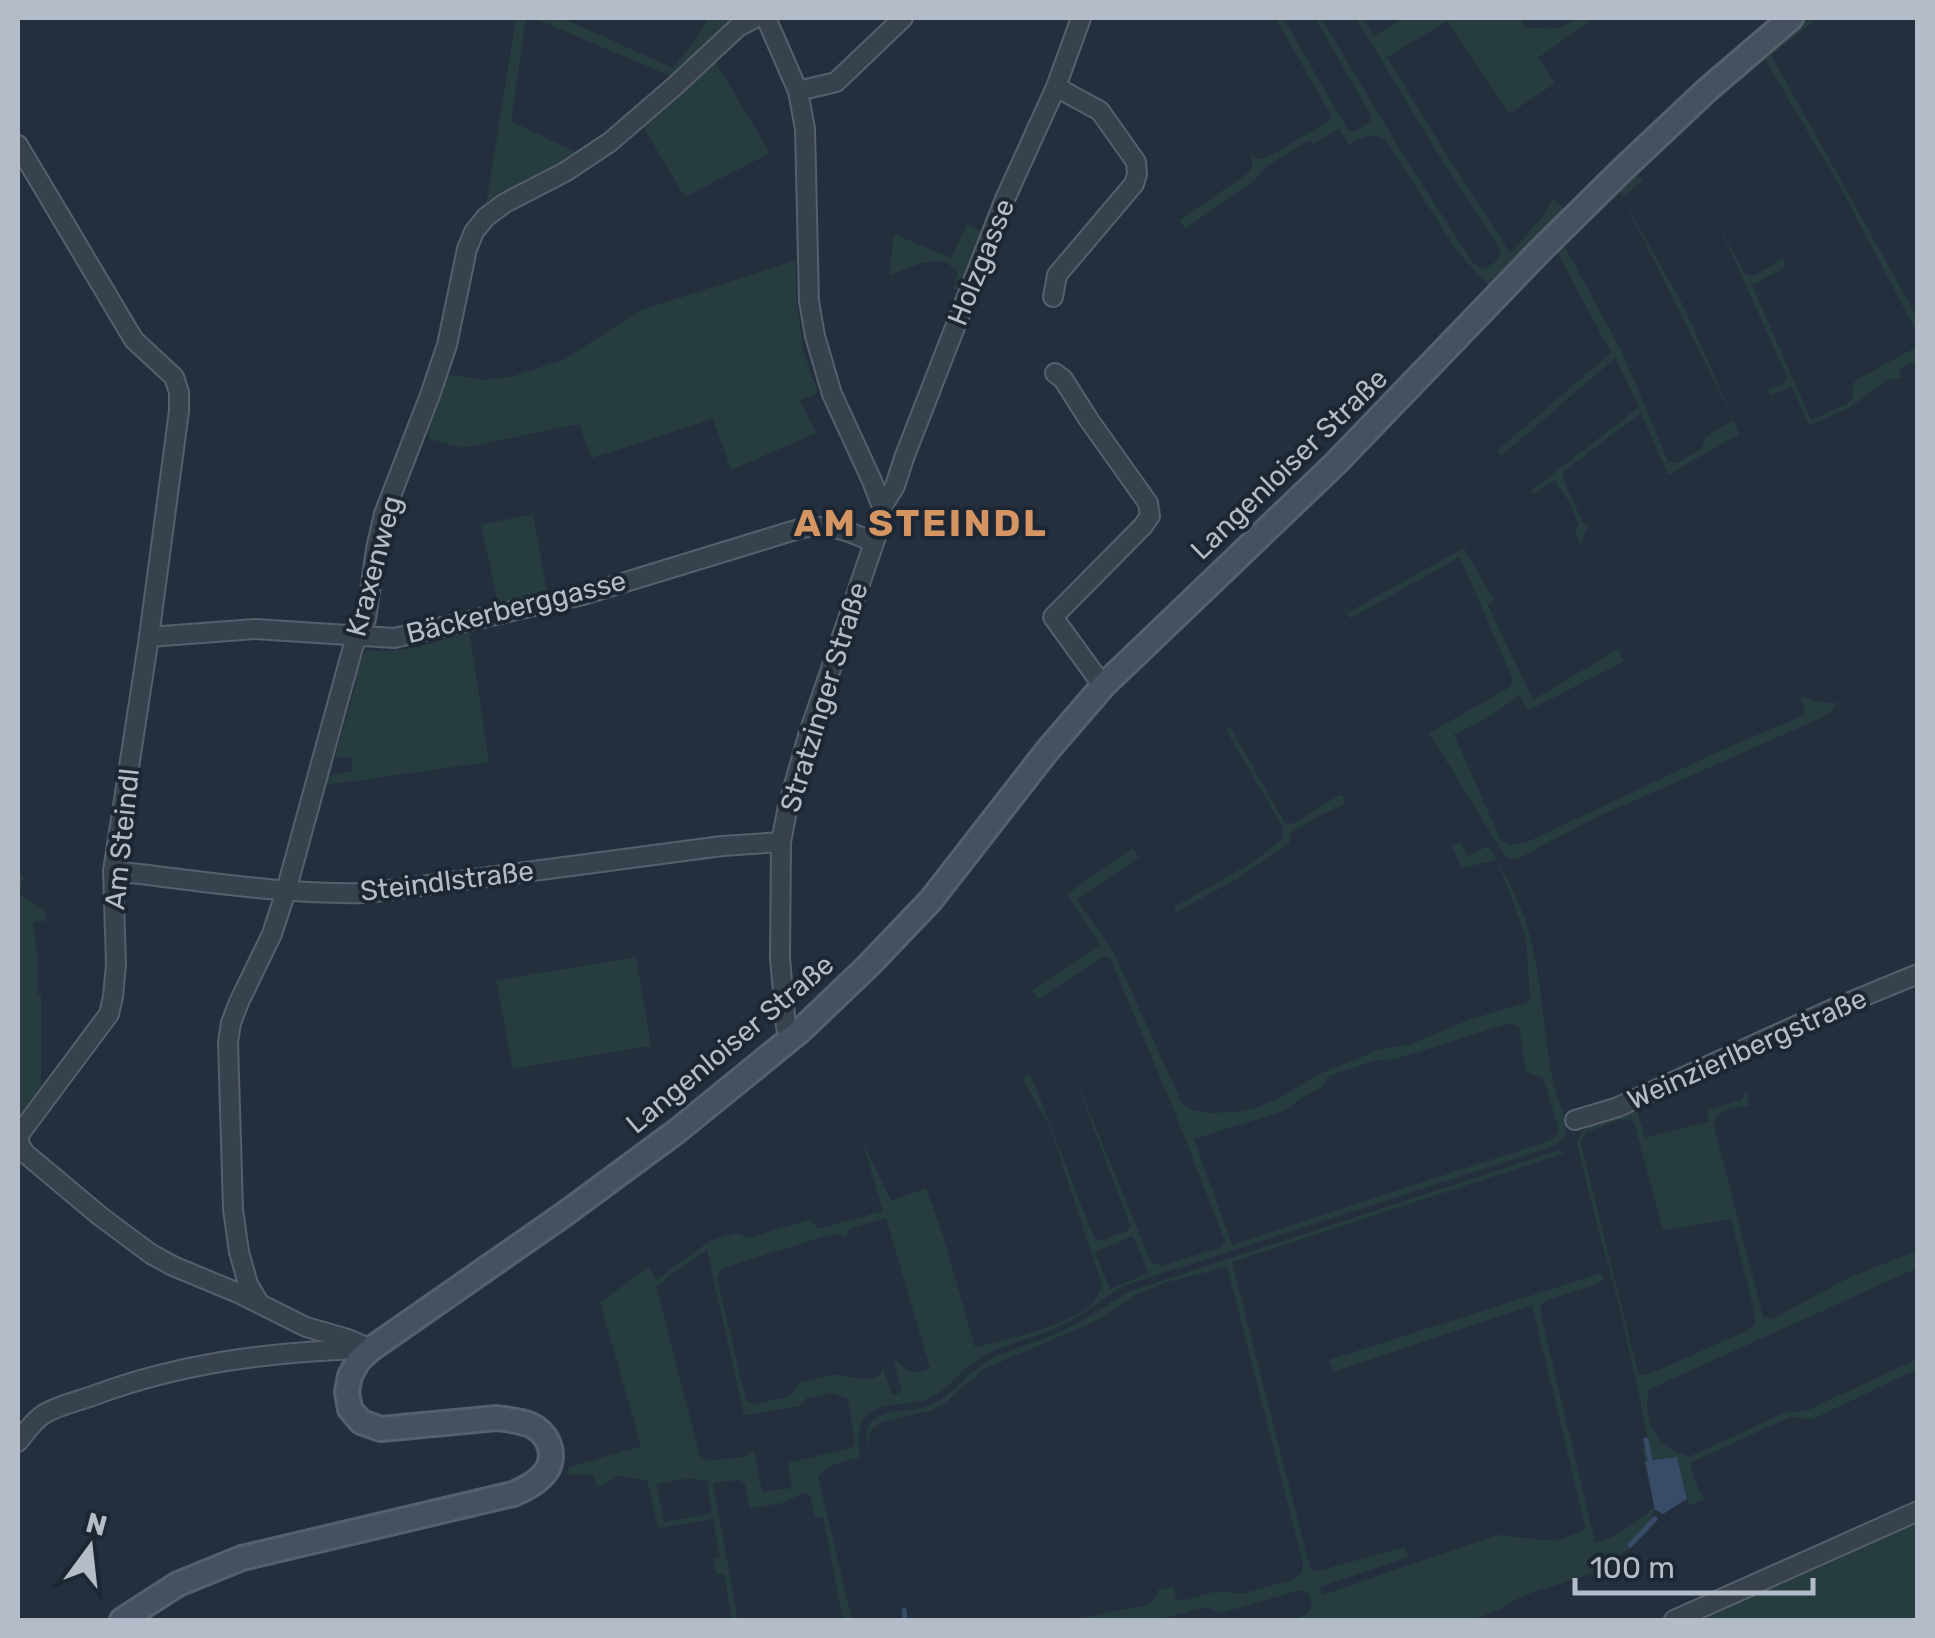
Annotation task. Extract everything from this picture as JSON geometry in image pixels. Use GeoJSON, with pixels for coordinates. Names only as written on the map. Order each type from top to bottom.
{"type":"FeatureCollection","features":[{"type":"Feature","properties":{"kind":"street","name":"Kraxenweg"},"geometry":{"type":"LineString","coordinates":[[259,1303],[248,1284],[239,1252],[234,1209],[228,1042],[231,1023],[272,934],[286,891],[353,647],[366,618],[384,514],[446,345],[474,232],[505,203],[565,172],[610,142],[738,27],[755,18]]}},
{"type":"Feature","properties":{"kind":"street"},"geometry":{"type":"LineString","coordinates":[[766,18],[798,91],[805,129],[809,301],[815,336],[832,394],[882,507]]}},
{"type":"Feature","properties":{"kind":"street"},"geometry":{"type":"LineString","coordinates":[[798,91],[836,82],[903,18]]}},
{"type":"Feature","properties":{"kind":"street","name":"Holzgasse"},"geometry":{"type":"LineString","coordinates":[[882,507],[895,486],[993,228],[1056,87],[1081,18]]}},
{"type":"Feature","properties":{"kind":"street","name":"Langenloiser Straße"},"geometry":{"type":"LineString","coordinates":[[122,1620],[178,1584],[242,1558],[512,1494],[543,1476],[552,1452],[546,1437],[534,1426],[497,1418],[380,1429],[361,1422],[350,1408],[350,1376],[370,1348],[677,1132],[791,1038],[869,965],[931,900],[1047,750],[1103,686],[1336,463],[1622,170],[1790,18]]}},
{"type":"Feature","properties":{"kind":"street"},"geometry":{"type":"LineString","coordinates":[[1054,298],[1057,275],[1134,184],[1137,174],[1136,162],[1100,111],[1056,87]]}},
{"type":"Feature","properties":{"kind":"street","name":"Am Steindl"},"geometry":{"type":"LineString","coordinates":[[18,145],[134,340],[174,377],[179,392],[178,433],[112,871],[116,964],[113,997],[109,1014],[21,1132],[19,1146],[151,1254],[306,1327],[370,1348]]}},
{"type":"Feature","properties":{"kind":"street"},"geometry":{"type":"LineString","coordinates":[[1055,373],[1063,378],[1148,503],[1150,516],[1053,617],[1103,686]]}},
{"type":"Feature","properties":{"kind":"street","name":"Stratzinger Straße"},"geometry":{"type":"LineString","coordinates":[[791,1038],[786,1027],[780,958],[781,842],[808,736],[879,528],[882,507]]}},
{"type":"Feature","properties":{"kind":"street","name":"Bäckerberggasse"},"geometry":{"type":"LineString","coordinates":[[149,637],[254,630],[394,638],[583,595],[802,528],[826,525],[873,542]]}},
{"type":"Feature","properties":{"kind":"street","name":"Steindlstraße"},"geometry":{"type":"LineString","coordinates":[[112,871],[286,891],[367,893],[722,846],[781,842]]}},
{"type":"Feature","properties":{"kind":"street","name":"Weinzierlbergstraße"},"geometry":{"type":"LineString","coordinates":[[1575,1120],[1618,1107],[1828,1010],[1918,974]]}},
{"type":"Feature","properties":{"kind":"street"},"geometry":{"type":"LineString","coordinates":[[18,1442],[46,1413],[173,1371],[288,1352],[370,1348]]}},
{"type":"Feature","properties":{"kind":"street"},"geometry":{"type":"LineString","coordinates":[[1674,1620],[1918,1511]]}},
{"type":"Feature","properties":{"kind":"green space"},"geometry":{"type":"Polygon","coordinates":[[[516,18],[526,18],[511,121],[579,154],[486,205],[516,18]]]}},
{"type":"Feature","properties":{"kind":"green space"},"geometry":{"type":"Polygon","coordinates":[[[533,18],[562,18],[673,68],[709,18],[740,18],[673,77],[533,18]]]}},
{"type":"Feature","properties":{"kind":"green space"},"geometry":{"type":"Polygon","coordinates":[[[1275,18],[1283,18],[1348,130],[1354,132],[1371,121],[1371,116],[1315,18],[1321,18],[1408,163],[1474,264],[1482,268],[1495,262],[1500,249],[1356,18],[1362,18],[1374,36],[1404,18],[1520,18],[1526,27],[1548,29],[1594,18],[1538,58],[1555,83],[1509,114],[1447,21],[1387,57],[1510,253],[1544,215],[1553,198],[1564,209],[1489,286],[1457,251],[1385,139],[1366,136],[1349,145],[1339,129],[1313,144],[1310,140],[1265,167],[1256,179],[1185,229],[1179,220],[1247,174],[1252,166],[1251,156],[1269,156],[1331,120],[1275,18]]]}},
{"type":"Feature","properties":{"kind":"green space"},"geometry":{"type":"Polygon","coordinates":[[[1802,18],[1818,18],[1771,55],[1917,317],[1917,333],[1836,179],[1765,60],[1673,141],[1670,135],[1802,18]]]}},
{"type":"Feature","properties":{"kind":"green space"},"geometry":{"type":"Polygon","coordinates":[[[714,60],[770,153],[685,197],[642,125],[714,60]]]}},
{"type":"Feature","properties":{"kind":"green space"},"geometry":{"type":"Polygon","coordinates":[[[1634,169],[1643,181],[1622,197],[1617,187],[1634,169]]]}},
{"type":"Feature","properties":{"kind":"green space"},"geometry":{"type":"Polygon","coordinates":[[[1622,197],[1684,307],[1734,420],[1622,197]]]}},
{"type":"Feature","properties":{"kind":"green space"},"geometry":{"type":"Polygon","coordinates":[[[967,224],[982,232],[962,291],[953,288],[958,272],[943,262],[925,262],[889,276],[894,234],[951,258],[967,224]]]}},
{"type":"Feature","properties":{"kind":"green space"},"geometry":{"type":"Polygon","coordinates":[[[1719,226],[1744,273],[1753,276],[1783,259],[1781,270],[1752,285],[1811,420],[1847,404],[1853,398],[1856,380],[1917,347],[1917,361],[1899,369],[1902,378],[1887,380],[1849,408],[1809,426],[1792,387],[1770,395],[1768,390],[1783,385],[1787,377],[1719,226]]]}},
{"type":"Feature","properties":{"kind":"green space"},"geometry":{"type":"Polygon","coordinates":[[[1564,245],[1622,352],[1668,461],[1677,463],[1702,448],[1706,436],[1734,420],[1739,434],[1668,475],[1641,413],[1563,472],[1583,523],[1589,525],[1582,548],[1569,501],[1554,480],[1534,494],[1531,491],[1639,407],[1615,358],[1501,456],[1497,451],[1611,353],[1557,252],[1564,245]]]}},
{"type":"Feature","properties":{"kind":"green space"},"geometry":{"type":"Polygon","coordinates":[[[796,260],[803,351],[818,392],[800,401],[816,433],[731,470],[713,419],[592,458],[579,424],[462,448],[430,439],[426,430],[446,374],[482,380],[514,376],[565,359],[639,311],[796,260]]]}},
{"type":"Feature","properties":{"kind":"green space"},"geometry":{"type":"Polygon","coordinates":[[[533,514],[548,597],[499,608],[481,525],[533,514]]]}},
{"type":"Feature","properties":{"kind":"green space"},"geometry":{"type":"Polygon","coordinates":[[[1464,548],[1494,600],[1488,605],[1533,700],[1618,649],[1624,661],[1528,711],[1519,695],[1454,734],[1501,841],[1511,845],[1525,843],[1802,716],[1805,711],[1800,696],[1837,703],[1819,719],[1595,818],[1521,857],[1505,856],[1429,733],[1510,687],[1513,680],[1460,557],[1351,618],[1345,614],[1464,548]]]}},
{"type":"Feature","properties":{"kind":"green space"},"geometry":{"type":"Polygon","coordinates":[[[469,629],[489,762],[320,786],[324,777],[352,771],[351,757],[335,758],[357,680],[351,678],[356,663],[367,651],[421,646],[469,629]]]}},
{"type":"Feature","properties":{"kind":"green space"},"geometry":{"type":"Polygon","coordinates":[[[1230,727],[1285,823],[1292,824],[1338,796],[1343,796],[1344,805],[1291,832],[1289,844],[1235,880],[1176,912],[1174,907],[1247,865],[1283,837],[1283,828],[1226,730],[1230,727]]]}},
{"type":"Feature","properties":{"kind":"green space"},"geometry":{"type":"Polygon","coordinates":[[[1460,842],[1468,856],[1488,846],[1497,860],[1462,868],[1452,846],[1460,842]]]}},
{"type":"Feature","properties":{"kind":"green space"},"geometry":{"type":"Polygon","coordinates":[[[1133,848],[1139,857],[1077,900],[1114,953],[1182,1103],[1193,1110],[1210,1113],[1256,1108],[1317,1075],[1378,1050],[1411,1044],[1471,1019],[1526,1003],[1530,997],[1526,937],[1498,862],[1519,903],[1532,943],[1550,1066],[1566,1126],[1563,1139],[1551,1147],[1126,1285],[1061,1326],[980,1358],[927,1399],[881,1407],[868,1414],[859,1428],[860,1457],[832,1466],[818,1476],[852,1620],[843,1620],[823,1517],[815,1517],[810,1495],[803,1493],[783,1503],[750,1508],[745,1483],[713,1483],[738,1620],[732,1620],[724,1574],[716,1574],[713,1559],[720,1557],[713,1519],[658,1528],[647,1480],[619,1476],[597,1487],[593,1475],[567,1474],[569,1467],[641,1446],[600,1302],[649,1267],[656,1280],[710,1241],[735,1233],[749,1238],[811,1219],[817,1229],[883,1211],[862,1140],[891,1201],[926,1188],[975,1347],[1051,1326],[1090,1306],[1102,1285],[1050,1127],[1022,1078],[1030,1073],[1094,1238],[1101,1241],[1128,1230],[1130,1225],[1066,1055],[1151,1262],[1162,1266],[1221,1247],[1225,1241],[1110,958],[1103,957],[1038,999],[1033,990],[1100,945],[1067,894],[1133,848]],[[1510,1023],[1396,1059],[1377,1060],[1329,1076],[1321,1088],[1284,1111],[1194,1139],[1232,1245],[1554,1139],[1559,1129],[1543,1078],[1526,1072],[1519,1027],[1510,1023]],[[886,1218],[849,1229],[846,1238],[829,1235],[720,1271],[717,1279],[746,1400],[753,1404],[789,1397],[801,1382],[825,1376],[874,1378],[883,1367],[892,1395],[902,1392],[893,1357],[909,1371],[930,1368],[886,1218]],[[1133,1236],[1095,1252],[1110,1289],[1149,1273],[1133,1236]],[[707,1249],[656,1286],[700,1456],[706,1461],[743,1457],[754,1450],[762,1492],[792,1488],[788,1463],[853,1447],[855,1442],[848,1399],[832,1393],[807,1398],[800,1406],[744,1415],[707,1249]],[[691,1478],[656,1484],[664,1522],[712,1513],[707,1481],[691,1478]]]}},
{"type":"Feature","properties":{"kind":"green space"},"geometry":{"type":"Polygon","coordinates":[[[18,872],[24,876],[19,893],[46,912],[45,921],[33,922],[37,994],[41,995],[41,1089],[18,1127],[18,872]]]}},
{"type":"Feature","properties":{"kind":"green space"},"geometry":{"type":"Polygon","coordinates":[[[636,957],[651,1046],[513,1069],[496,980],[636,957]]]}},
{"type":"Feature","properties":{"kind":"green space"},"geometry":{"type":"Polygon","coordinates":[[[1746,1091],[1750,1105],[1724,1112],[1713,1123],[1763,1316],[1772,1319],[1850,1277],[1917,1251],[1917,1268],[1650,1389],[1649,1419],[1656,1434],[1668,1447],[1689,1457],[1784,1413],[1808,1410],[1917,1359],[1917,1369],[1813,1419],[1790,1417],[1690,1463],[1704,1499],[1689,1506],[1677,1457],[1645,1461],[1642,1448],[1650,1448],[1637,1385],[1577,1142],[1593,1123],[1636,1106],[1645,1138],[1709,1121],[1707,1110],[1741,1100],[1746,1091]],[[1623,1119],[1587,1132],[1580,1141],[1638,1373],[1647,1375],[1744,1332],[1755,1325],[1755,1314],[1731,1219],[1663,1231],[1634,1122],[1623,1119]]]}},
{"type":"Feature","properties":{"kind":"green space"},"geometry":{"type":"Polygon","coordinates":[[[1556,1151],[1565,1153],[1232,1262],[1310,1568],[1318,1571],[1404,1547],[1409,1557],[1319,1587],[1322,1595],[1497,1535],[1555,1541],[1581,1532],[1585,1526],[1532,1305],[1334,1372],[1329,1360],[1601,1273],[1604,1279],[1547,1300],[1540,1311],[1595,1542],[1619,1533],[1655,1507],[1652,1518],[1657,1521],[1633,1546],[1599,1571],[1522,1596],[1471,1620],[1291,1620],[1310,1609],[1309,1594],[1300,1590],[1221,1613],[1206,1607],[1158,1620],[1069,1620],[1148,1605],[1158,1590],[1173,1587],[1176,1599],[1182,1601],[1217,1591],[1241,1594],[1295,1579],[1302,1572],[1303,1563],[1227,1267],[1137,1294],[1100,1319],[984,1369],[933,1410],[882,1422],[870,1431],[867,1446],[867,1431],[875,1419],[937,1402],[990,1360],[1071,1327],[1128,1292],[1556,1151]]]}},
{"type":"Feature","properties":{"kind":"green space"},"geometry":{"type":"Polygon","coordinates":[[[1917,1518],[1917,1620],[1693,1620],[1917,1518]]]}},
{"type":"Feature","properties":{"kind":"water"},"geometry":{"type":"Polygon","coordinates":[[[1677,1457],[1687,1499],[1663,1514],[1655,1510],[1645,1461],[1677,1457]]]}},
{"type":"Feature","properties":{"kind":"waterway"},"geometry":{"type":"LineString","coordinates":[[1646,1440],[1650,1460]]}},
{"type":"Feature","properties":{"kind":"waterway"},"geometry":{"type":"LineString","coordinates":[[1630,1545],[1655,1519]]}},
{"type":"Feature","properties":{"kind":"waterway"},"geometry":{"type":"LineString","coordinates":[[904,1610],[905,1620]]}},
{"type":"Feature","properties":{"kind":"district","name":"AM STEINDL"},"geometry":{"type":"Point","coordinates":[921,523]}}]}
